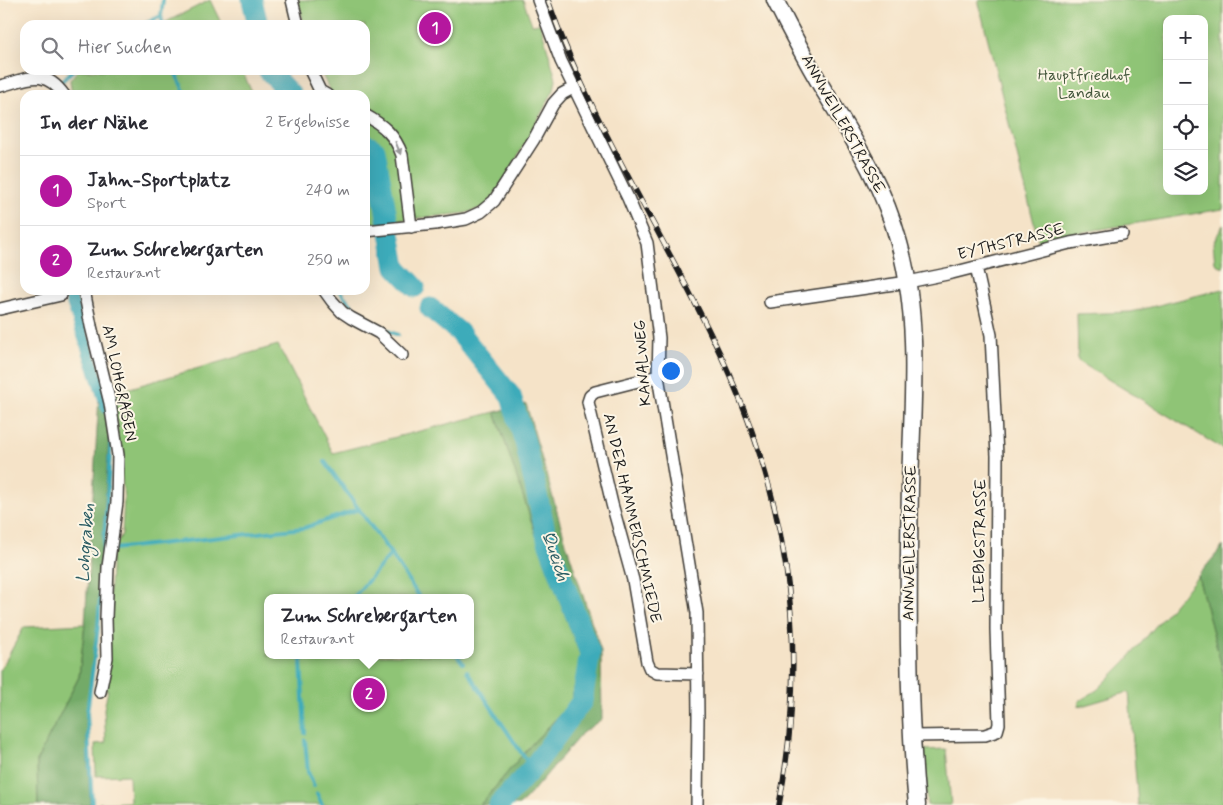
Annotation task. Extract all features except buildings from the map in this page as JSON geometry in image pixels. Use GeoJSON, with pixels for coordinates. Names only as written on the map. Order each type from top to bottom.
{"type":"FeatureCollection","features":[{"type":"Feature","properties":{"kind":"street"},"geometry":{"type":"LineString","coordinates":[[292,0],[297,20]]}},
{"type":"Feature","properties":{"kind":"street","name":"KANALWEG"},"geometry":{"type":"LineString","coordinates":[[538,0],[573,88],[628,198],[647,243],[659,338],[658,376],[697,612],[697,805]]}},
{"type":"Feature","properties":{"kind":"street","name":"ANNWEILERSTRASSE"},"geometry":{"type":"LineString","coordinates":[[775,0],[813,72],[872,172],[893,223],[908,282],[913,364],[908,581],[912,736],[917,805]]}},
{"type":"Feature","properties":{"kind":"street"},"geometry":{"type":"LineString","coordinates":[[312,75],[320,90]]}},
{"type":"Feature","properties":{"kind":"street"},"geometry":{"type":"LineString","coordinates":[[0,86],[32,77],[42,77],[50,80],[59,90]]}},
{"type":"Feature","properties":{"kind":"street"},"geometry":{"type":"LineString","coordinates":[[370,231],[406,228],[466,219],[474,217],[488,208],[534,139],[553,104],[562,94],[573,88]]}},
{"type":"Feature","properties":{"kind":"street"},"geometry":{"type":"LineString","coordinates":[[370,118],[386,128],[402,155],[406,228]]}},
{"type":"Feature","properties":{"kind":"street","name":"EYTHSTRASSE"},"geometry":{"type":"LineString","coordinates":[[908,282],[1070,243],[1122,234]]}},
{"type":"Feature","properties":{"kind":"street","name":"LIEBIGSTRASSE"},"geometry":{"type":"LineString","coordinates":[[912,736],[985,735],[997,731],[999,724],[996,629],[996,419],[991,335],[976,267]]}},
{"type":"Feature","properties":{"kind":"street"},"geometry":{"type":"LineString","coordinates":[[770,302],[908,282]]}},
{"type":"Feature","properties":{"kind":"street"},"geometry":{"type":"LineString","coordinates":[[0,309],[61,295]]}},
{"type":"Feature","properties":{"kind":"street","name":"AM LOHGRABEN"},"geometry":{"type":"LineString","coordinates":[[85,295],[90,326],[108,394],[116,434],[118,486],[108,567],[106,658],[100,692]]}},
{"type":"Feature","properties":{"kind":"street"},"geometry":{"type":"LineString","coordinates":[[328,295],[342,312],[378,333],[402,355]]}},
{"type":"Feature","properties":{"kind":"street","name":"AN DER HAMMERSCHMIEDE"},"geometry":{"type":"LineString","coordinates":[[658,376],[595,392],[590,396],[588,402],[612,504],[633,580],[650,670],[657,673],[698,674]]}},
{"type":"Feature","properties":{"kind":"green space"},"geometry":{"type":"Polygon","coordinates":[[[210,0],[220,20],[170,20],[210,0]]]}},
{"type":"Feature","properties":{"kind":"green space"},"geometry":{"type":"Polygon","coordinates":[[[298,0],[523,0],[532,24],[540,23],[556,79],[554,90],[507,176],[487,206],[466,213],[370,223],[370,90],[330,90],[322,75],[370,75],[370,20],[303,20],[298,0]]]}},
{"type":"Feature","properties":{"kind":"green space","name":"Hauptfriedhof Landau"},"geometry":{"type":"Polygon","coordinates":[[[978,0],[1223,0],[1223,209],[1077,233],[1039,243],[978,0]]]}},
{"type":"Feature","properties":{"kind":"green space"},"geometry":{"type":"Polygon","coordinates":[[[74,75],[244,75],[251,90],[71,90],[70,80],[74,75]]]}},
{"type":"Feature","properties":{"kind":"green space"},"geometry":{"type":"Polygon","coordinates":[[[1223,225],[1223,268],[1215,263],[1213,243],[1223,225]]]}},
{"type":"Feature","properties":{"kind":"green space"},"geometry":{"type":"Polygon","coordinates":[[[1223,289],[1223,449],[1078,361],[1077,314],[1131,312],[1223,289]]]}},
{"type":"Feature","properties":{"kind":"green space"},"geometry":{"type":"Polygon","coordinates":[[[278,345],[333,453],[495,412],[543,556],[581,657],[571,703],[529,747],[480,805],[100,805],[99,803],[130,802],[129,775],[96,776],[95,744],[106,743],[104,709],[108,690],[104,690],[112,552],[122,534],[124,498],[113,393],[278,345]]]}},
{"type":"Feature","properties":{"kind":"green space"},"geometry":{"type":"Polygon","coordinates":[[[104,396],[109,436],[98,618],[86,718],[90,805],[38,805],[37,760],[79,677],[85,624],[99,397],[104,396]]]}},
{"type":"Feature","properties":{"kind":"green space"},"geometry":{"type":"Polygon","coordinates":[[[526,404],[566,543],[601,651],[602,719],[582,733],[519,805],[480,805],[529,747],[571,703],[581,657],[543,556],[495,412],[526,404]]]}},
{"type":"Feature","properties":{"kind":"green space"},"geometry":{"type":"Polygon","coordinates":[[[1223,546],[1223,671],[1198,576],[1223,546]]]}},
{"type":"Feature","properties":{"kind":"green space"},"geometry":{"type":"Polygon","coordinates":[[[1198,576],[1223,671],[1223,805],[1138,805],[1129,692],[1078,707],[1079,701],[1097,690],[1126,661],[1198,576]]]}},
{"type":"Feature","properties":{"kind":"green space"},"geometry":{"type":"Polygon","coordinates":[[[85,624],[79,677],[37,760],[38,805],[0,805],[0,671],[24,627],[85,624]]]}},
{"type":"Feature","properties":{"kind":"green space"},"geometry":{"type":"Polygon","coordinates":[[[946,749],[951,805],[927,805],[922,750],[946,749]]]}},
{"type":"Feature","properties":{"kind":"waterway","name":"Lohgraben"},"geometry":{"type":"LineString","coordinates":[[162,20],[163,0]]}},
{"type":"Feature","properties":{"kind":"waterway","name":"Queich"},"geometry":{"type":"LineString","coordinates":[[252,0],[257,20]]}},
{"type":"Feature","properties":{"kind":"waterway","name":"Lohgraben"},"geometry":{"type":"LineString","coordinates":[[153,20],[161,16]]}},
{"type":"Feature","properties":{"kind":"waterway","name":"Lohgraben"},"geometry":{"type":"LineString","coordinates":[[62,81],[68,75]]}},
{"type":"Feature","properties":{"kind":"waterway"},"geometry":{"type":"LineString","coordinates":[[176,75],[184,90]]}},
{"type":"Feature","properties":{"kind":"waterway","name":"Queich"},"geometry":{"type":"LineString","coordinates":[[273,75],[286,90]]}},
{"type":"Feature","properties":{"kind":"waterway","name":"Queich"},"geometry":{"type":"LineString","coordinates":[[370,147],[375,150],[396,267],[415,287]]}},
{"type":"Feature","properties":{"kind":"waterway","name":"Lohgraben"},"geometry":{"type":"LineString","coordinates":[[70,295],[107,408]]}},
{"type":"Feature","properties":{"kind":"waterway"},"geometry":{"type":"LineString","coordinates":[[343,295],[355,309],[376,326],[398,335]]}},
{"type":"Feature","properties":{"kind":"waterway","name":"Queich"},"geometry":{"type":"LineString","coordinates":[[430,308],[459,332],[511,396],[526,446],[547,539],[590,653],[582,701],[535,765],[499,805]]}},
{"type":"Feature","properties":{"kind":"waterway","name":"Lohgraben"},"geometry":{"type":"LineString","coordinates":[[92,805],[87,713],[98,628],[111,440]]}},
{"type":"Feature","properties":{"kind":"waterway"},"geometry":{"type":"LineString","coordinates":[[325,462],[391,554],[356,594]]}},
{"type":"Feature","properties":{"kind":"waterway"},"geometry":{"type":"LineString","coordinates":[[113,549],[304,528],[359,509]]}},
{"type":"Feature","properties":{"kind":"waterway"},"geometry":{"type":"LineString","coordinates":[[391,554],[417,594]]}},
{"type":"Feature","properties":{"kind":"waterway"},"geometry":{"type":"LineString","coordinates":[[303,659],[301,661],[305,733]]}},
{"type":"Feature","properties":{"kind":"waterway"},"geometry":{"type":"LineString","coordinates":[[460,659],[463,663]]}},
{"type":"Feature","properties":{"kind":"waterway"},"geometry":{"type":"LineString","coordinates":[[467,671],[532,769]]}},
{"type":"Feature","properties":{"kind":"waterway"},"geometry":{"type":"LineString","coordinates":[[305,740],[308,772],[314,786]]}},
{"type":"Feature","properties":{"kind":"waterway"},"geometry":{"type":"LineString","coordinates":[[317,794],[322,805]]}},
{"type":"Feature","properties":{"kind":"railway"},"geometry":{"type":"LineString","coordinates":[[548,0],[583,87],[712,337],[738,394],[759,451],[775,508],[786,565],[792,624],[793,683],[788,743],[779,805]]}},
{"type":"Feature","properties":{"kind":"place","name":"Jahn-Sportplatz"},"geometry":{"type":"Point","coordinates":[435,28]}},
{"type":"Feature","properties":{"kind":"place","name":"Zum Schrebergarten"},"geometry":{"type":"Point","coordinates":[369,694]}}]}
